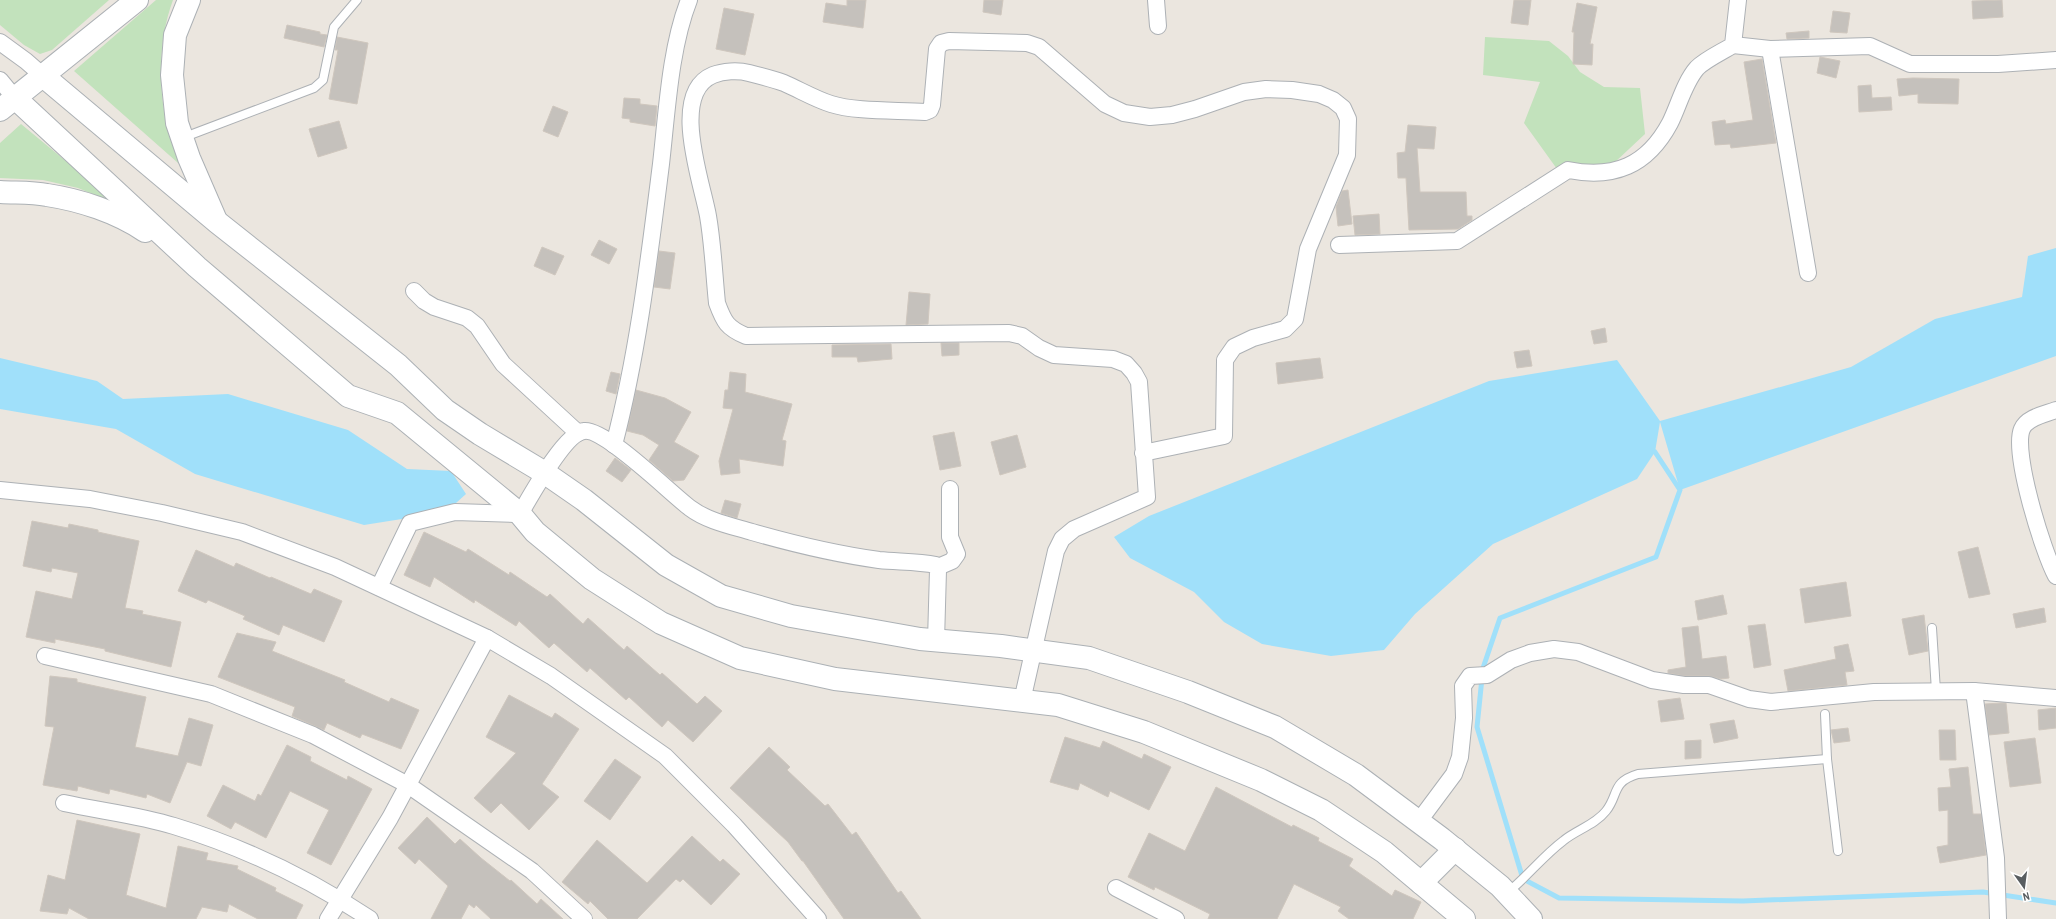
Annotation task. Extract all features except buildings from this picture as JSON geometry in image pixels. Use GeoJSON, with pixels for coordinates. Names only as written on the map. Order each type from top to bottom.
{"type":"FeatureCollection","features":[{"type":"Feature","properties":{"kind":"street"},"geometry":{"type":"LineString","coordinates":[[7,104],[137,0]]}},
{"type":"Feature","properties":{"kind":"street"},"geometry":{"type":"LineString","coordinates":[[189,0],[174,35],[172,75],[177,123],[217,222]]}},
{"type":"Feature","properties":{"kind":"street"},"geometry":{"type":"LineString","coordinates":[[614,445],[640,327],[671,82],[682,18],[689,0]]}},
{"type":"Feature","properties":{"kind":"street"},"geometry":{"type":"LineString","coordinates":[[1156,0],[1158,26]]}},
{"type":"Feature","properties":{"kind":"street"},"geometry":{"type":"LineString","coordinates":[[1733,45],[1738,0]]}},
{"type":"Feature","properties":{"kind":"street"},"geometry":{"type":"LineString","coordinates":[[1022,701],[1056,551],[1062,539],[1074,529],[1147,497],[1143,453],[1139,382],[1126,364],[1113,359],[1054,355],[1039,348],[1022,336],[1008,333],[746,336],[731,330],[721,314],[717,303],[710,230],[695,164],[691,135],[693,100],[698,87],[706,78],[721,72],[747,72],[782,82],[831,104],[848,107],[925,112],[930,110],[932,105],[937,49],[941,44],[949,41],[1027,43],[1039,47],[1105,104],[1124,113],[1150,117],[1172,115],[1195,109],[1244,92],[1266,88],[1319,94],[1333,100],[1343,108],[1348,119],[1347,155],[1308,249],[1295,319],[1285,329],[1253,338],[1234,348],[1225,360],[1224,436],[1143,453]]}},
{"type":"Feature","properties":{"kind":"street"},"geometry":{"type":"LineString","coordinates":[[0,42],[26,61],[217,222],[398,365],[446,410],[480,434],[550,465],[584,500],[666,565],[721,596],[791,616],[920,640],[1033,650],[1089,658],[1188,692],[1275,727],[1356,775],[1455,849],[1513,888],[1531,919]]}},
{"type":"Feature","properties":{"kind":"street"},"geometry":{"type":"LineString","coordinates":[[1339,245],[1457,241],[1568,170],[1596,174],[1614,172],[1631,165],[1654,146],[1670,124],[1690,77],[1698,67],[1733,45],[1770,49],[1870,46],[1910,64],[1998,64],[2056,60]]}},
{"type":"Feature","properties":{"kind":"street"},"geometry":{"type":"LineString","coordinates":[[1770,49],[1808,273]]}},
{"type":"Feature","properties":{"kind":"street"},"geometry":{"type":"LineString","coordinates":[[0,80],[7,104],[197,267],[309,360],[348,396],[398,413],[520,514],[535,532],[592,579],[661,623],[740,658],[835,679],[1058,705],[1144,732],[1261,780],[1321,810],[1384,852],[1421,883],[1457,917]]}},
{"type":"Feature","properties":{"kind":"street"},"geometry":{"type":"LineString","coordinates":[[0,192],[46,195],[82,203],[129,220],[197,267]]}},
{"type":"Feature","properties":{"kind":"street"},"geometry":{"type":"LineString","coordinates":[[414,291],[428,304],[467,318],[477,326],[502,364],[578,433]]}},
{"type":"Feature","properties":{"kind":"street"},"geometry":{"type":"LineString","coordinates":[[2056,410],[2030,420],[2022,428],[2020,440],[2029,501],[2048,560],[2056,576]]}},
{"type":"Feature","properties":{"kind":"street"},"geometry":{"type":"LineString","coordinates":[[520,514],[550,465],[567,444],[578,433],[589,431],[614,445],[656,478],[690,509],[707,517],[801,546],[879,560],[931,564],[938,567],[952,561],[957,554],[950,537],[950,489]]}},
{"type":"Feature","properties":{"kind":"street"},"geometry":{"type":"LineString","coordinates":[[0,490],[90,499],[162,512],[242,532],[335,567],[487,638],[551,676],[665,756],[734,824],[818,919]]}},
{"type":"Feature","properties":{"kind":"street"},"geometry":{"type":"LineString","coordinates":[[379,587],[410,524],[455,512],[520,514]]}},
{"type":"Feature","properties":{"kind":"street"},"geometry":{"type":"LineString","coordinates":[[936,641],[938,567]]}},
{"type":"Feature","properties":{"kind":"street"},"geometry":{"type":"LineString","coordinates":[[328,919],[408,785],[487,638]]}},
{"type":"Feature","properties":{"kind":"street"},"geometry":{"type":"LineString","coordinates":[[1419,821],[1454,774],[1460,757],[1464,718],[1463,686],[1470,676],[1488,675],[1511,660],[1530,653],[1554,649],[1578,652],[1652,680],[1709,685],[1749,699],[1771,702],[1786,702],[1856,693],[1936,691],[1974,691],[2056,698]]}},
{"type":"Feature","properties":{"kind":"street"},"geometry":{"type":"LineString","coordinates":[[45,656],[211,694],[313,735],[408,785],[532,870],[584,919]]}},
{"type":"Feature","properties":{"kind":"street"},"geometry":{"type":"LineString","coordinates":[[1974,691],[1996,858],[1998,903]]}},
{"type":"Feature","properties":{"kind":"street"},"geometry":{"type":"LineString","coordinates":[[64,803],[173,826],[259,857],[340,899],[370,919]]}},
{"type":"Feature","properties":{"kind":"street"},"geometry":{"type":"LineString","coordinates":[[1421,883],[1455,849]]}},
{"type":"Feature","properties":{"kind":"street"},"geometry":{"type":"LineString","coordinates":[[1116,888],[1176,919]]}},
{"type":"Feature","properties":{"kind":"lane"},"geometry":{"type":"LineString","coordinates":[[182,138],[314,88],[320,84],[323,80],[334,27],[357,0]]}},
{"type":"Feature","properties":{"kind":"lane"},"geometry":{"type":"LineString","coordinates":[[1932,628],[1936,691]]}},
{"type":"Feature","properties":{"kind":"lane"},"geometry":{"type":"LineString","coordinates":[[1825,714],[1828,759],[1838,851]]}},
{"type":"Feature","properties":{"kind":"lane"},"geometry":{"type":"LineString","coordinates":[[1513,888],[1562,841],[1602,816],[1608,809],[1621,783],[1628,777],[1638,774],[1828,759]]}},
{"type":"Feature","properties":{"kind":"green space"},"geometry":{"type":"Polygon","coordinates":[[[0,0],[109,0],[52,50],[40,54],[24,45],[0,25],[0,0]]]}},
{"type":"Feature","properties":{"kind":"green space"},"geometry":{"type":"Polygon","coordinates":[[[156,0],[173,0],[164,32],[161,84],[170,134],[186,170],[74,71],[156,0]]]}},
{"type":"Feature","properties":{"kind":"green space"},"geometry":{"type":"Polygon","coordinates":[[[1485,37],[1549,41],[1568,56],[1580,72],[1604,87],[1640,88],[1645,134],[1613,164],[1557,169],[1524,123],[1540,82],[1483,75],[1485,37]]]}},
{"type":"Feature","properties":{"kind":"green space"},"geometry":{"type":"Polygon","coordinates":[[[21,124],[119,205],[78,188],[43,180],[0,178],[0,143],[21,124]]]}},
{"type":"Feature","properties":{"kind":"water"},"geometry":{"type":"Polygon","coordinates":[[[2056,248],[2056,356],[1680,490],[1660,422],[1655,452],[1637,479],[1493,544],[1415,614],[1384,650],[1331,656],[1262,644],[1224,622],[1194,592],[1130,558],[1114,537],[1149,516],[1489,381],[1617,360],[1660,421],[1851,367],[1935,319],[2022,297],[2028,256],[2056,248]]]}},
{"type":"Feature","properties":{"kind":"water"},"geometry":{"type":"Polygon","coordinates":[[[0,358],[97,381],[123,399],[228,394],[348,430],[407,469],[451,471],[466,494],[446,512],[364,525],[195,474],[116,429],[0,409],[0,358]]]}},
{"type":"Feature","properties":{"kind":"waterway"},"geometry":{"type":"LineString","coordinates":[[1655,452],[1680,490],[1656,557],[1500,618],[1483,668],[1477,727],[1523,879],[1559,898],[1743,901],[1983,892],[2056,903]]}}]}
